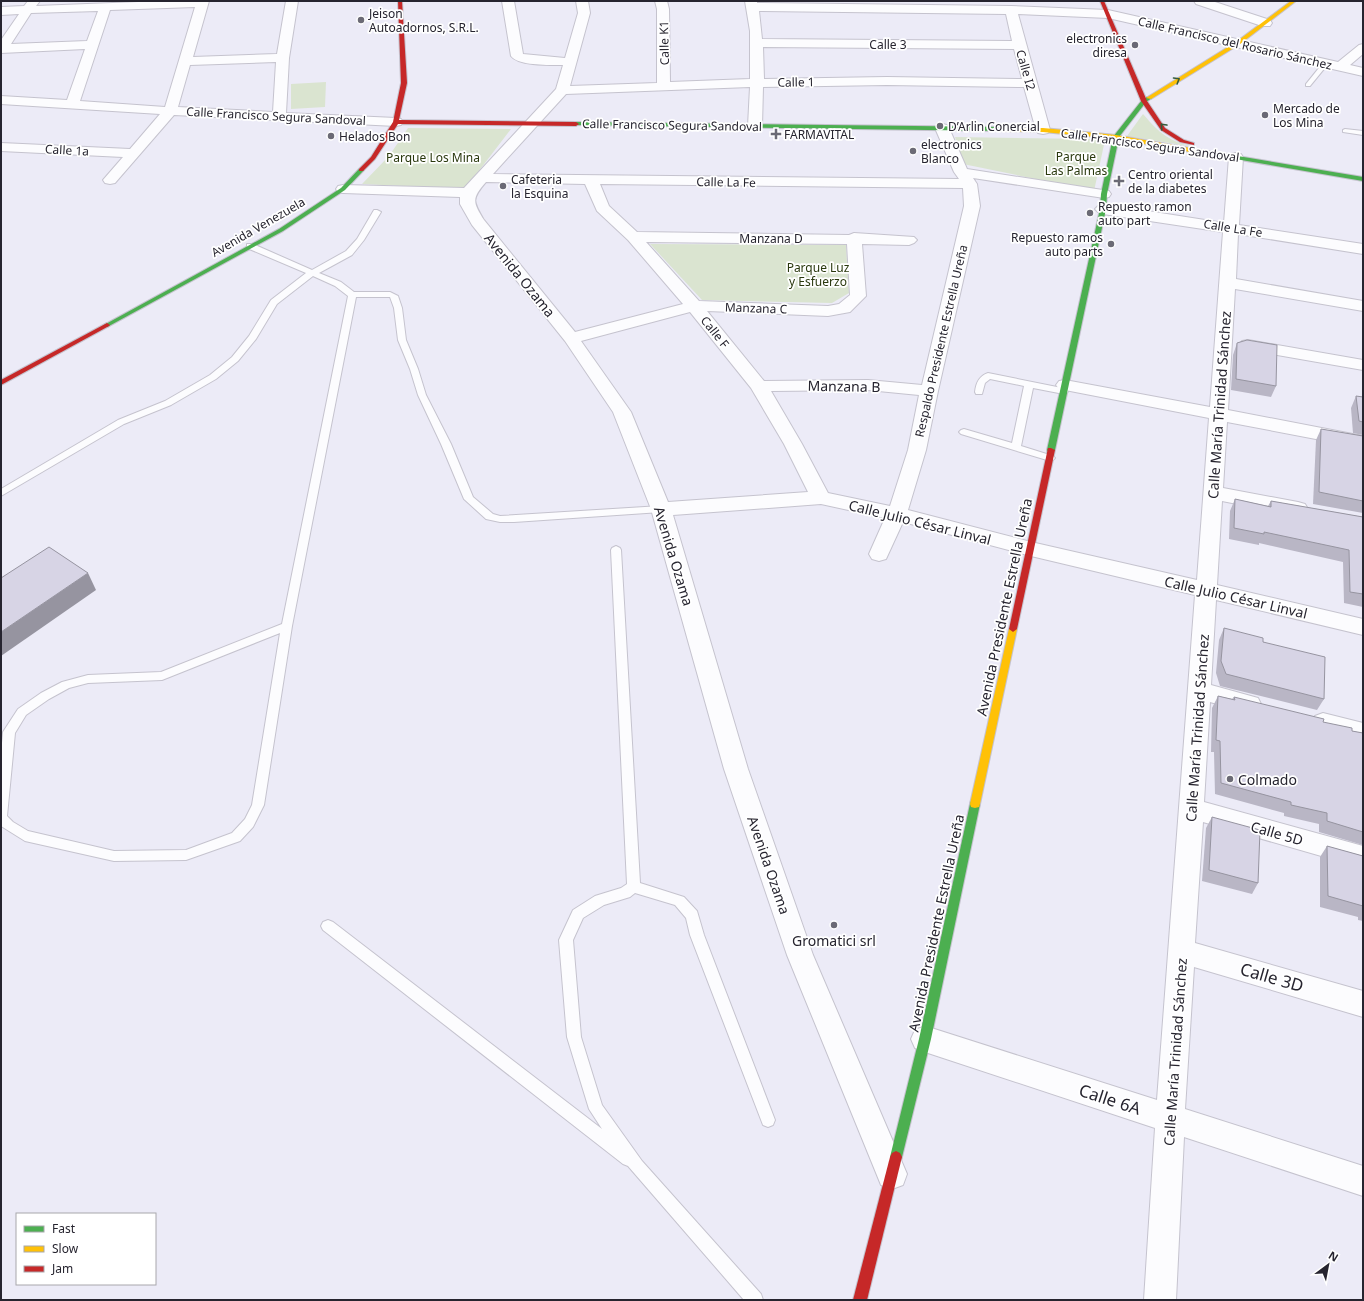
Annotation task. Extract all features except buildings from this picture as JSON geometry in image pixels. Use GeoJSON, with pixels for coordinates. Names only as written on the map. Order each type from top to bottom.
{"type":"FeatureCollection","features":[{"type":"Feature","properties":{"kind":"main road","name":"Avenida Venezuela"},"geometry":{"type":"LineString","coordinates":[[1,383],[281,230],[343,189],[373,158],[396,122],[404,83],[400,1]]}},
{"type":"Feature","properties":{"kind":"main road"},"geometry":{"type":"LineString","coordinates":[[1102,1],[1144,100],[1163,128],[1182,141],[1236,157]]}},
{"type":"Feature","properties":{"kind":"main road","name":"Avenida Presidente Estrella Ureña"},"geometry":{"type":"LineString","coordinates":[[860,1300],[925,1040],[1031,549],[1104,202],[1116,138],[1144,100],[1238,43],[1294,1]]}},
{"type":"Feature","properties":{"kind":"main road"},"geometry":{"type":"LineString","coordinates":[[1119,117],[1144,100]]}},
{"type":"Feature","properties":{"kind":"main road","name":"Calle Francisco Segura Sandoval"},"geometry":{"type":"LineString","coordinates":[[396,122],[1043,130],[1116,138],[1363,179]]}},
{"type":"Feature","properties":{"kind":"main road"},"geometry":{"type":"LineString","coordinates":[[1043,130],[1094,128],[1100,126]]}},
{"type":"Feature","properties":{"kind":"street"},"geometry":{"type":"LineString","coordinates":[[278,116],[283,58],[292,1]]}},
{"type":"Feature","properties":{"kind":"street"},"geometry":{"type":"LineString","coordinates":[[508,1],[516,56],[524,59],[570,62]]}},
{"type":"Feature","properties":{"kind":"street"},"geometry":{"type":"LineString","coordinates":[[343,189],[468,194],[562,90],[584,13],[582,1]]}},
{"type":"Feature","properties":{"kind":"street","name":"Calle K1"},"geometry":{"type":"LineString","coordinates":[[661,1],[663,9],[664,86]]}},
{"type":"Feature","properties":{"kind":"street"},"geometry":{"type":"LineString","coordinates":[[1200,1],[1266,23]]}},
{"type":"Feature","properties":{"kind":"street"},"geometry":{"type":"LineString","coordinates":[[1,11],[31,5],[105,7],[203,2],[170,111],[110,180]]}},
{"type":"Feature","properties":{"kind":"street"},"geometry":{"type":"LineString","coordinates":[[752,4],[756,44],[757,83],[755,126]]}},
{"type":"Feature","properties":{"kind":"street","name":"Calle Francisco del Rosario Sánchez"},"geometry":{"type":"LineString","coordinates":[[752,4],[1011,10],[1108,14],[1363,72]]}},
{"type":"Feature","properties":{"kind":"street"},"geometry":{"type":"LineString","coordinates":[[2,48],[31,5]]}},
{"type":"Feature","properties":{"kind":"street"},"geometry":{"type":"LineString","coordinates":[[73,103],[91,45],[105,7]]}},
{"type":"Feature","properties":{"kind":"street","name":"Calle I2"},"geometry":{"type":"LineString","coordinates":[[1011,10],[1019,45],[1043,130]]}},
{"type":"Feature","properties":{"kind":"street","name":"Calle 3"},"geometry":{"type":"LineString","coordinates":[[756,44],[1019,45]]}},
{"type":"Feature","properties":{"kind":"street"},"geometry":{"type":"LineString","coordinates":[[2,48],[91,45]]}},
{"type":"Feature","properties":{"kind":"street"},"geometry":{"type":"LineString","coordinates":[[1340,67],[1363,48]]}},
{"type":"Feature","properties":{"kind":"street"},"geometry":{"type":"LineString","coordinates":[[186,61],[283,58]]}},
{"type":"Feature","properties":{"kind":"street","name":"Calle 1"},"geometry":{"type":"LineString","coordinates":[[562,90],[757,83],[887,81],[1030,83]]}},
{"type":"Feature","properties":{"kind":"street","name":"Calle Francisco Segura Sandoval"},"geometry":{"type":"LineString","coordinates":[[1,100],[73,103],[170,111],[396,122]]}},
{"type":"Feature","properties":{"kind":"street","name":"Respaldo Presidente Estrella Ureña"},"geometry":{"type":"LineString","coordinates":[[879,554],[897,514],[917,450],[929,391],[972,206],[965,178],[942,128]]}},
{"type":"Feature","properties":{"kind":"street","name":"Calle 1a"},"geometry":{"type":"LineString","coordinates":[[1,147],[134,153]]}},
{"type":"Feature","properties":{"kind":"street","name":"Calle María Trinidad Sánchez"},"geometry":{"type":"LineString","coordinates":[[1160,1300],[1170,1119],[1236,157]]}},
{"type":"Feature","properties":{"kind":"street","name":"Calle La Fe"},"geometry":{"type":"LineString","coordinates":[[483,178],[591,180],[965,178],[1104,202],[1231,228],[1363,249]]}},
{"type":"Feature","properties":{"kind":"street","name":"Calle F"},"geometry":{"type":"LineString","coordinates":[[591,180],[602,208],[633,237],[694,306],[758,386],[793,444],[821,498]]}},
{"type":"Feature","properties":{"kind":"street","name":"Avenida Ozama"},"geometry":{"type":"LineString","coordinates":[[468,194],[467,204],[477,222],[571,338],[622,412],[661,509],[736,769],[800,955],[892,1174]]}},
{"type":"Feature","properties":{"kind":"street","name":"Manzana D"},"geometry":{"type":"LineString","coordinates":[[633,237],[854,238],[909,240]]}},
{"type":"Feature","properties":{"kind":"street","name":"Manzana C"},"geometry":{"type":"LineString","coordinates":[[571,338],[694,306],[828,311],[844,308],[858,296],[854,238]]}},
{"type":"Feature","properties":{"kind":"street"},"geometry":{"type":"LineString","coordinates":[[1228,283],[1363,306]]}},
{"type":"Feature","properties":{"kind":"street"},"geometry":{"type":"LineString","coordinates":[[1223,341],[1363,365]]}},
{"type":"Feature","properties":{"kind":"street","name":"Manzana B"},"geometry":{"type":"LineString","coordinates":[[758,386],[868,385],[929,391]]}},
{"type":"Feature","properties":{"kind":"street"},"geometry":{"type":"LineString","coordinates":[[1064,388],[1363,442]]}},
{"type":"Feature","properties":{"kind":"street"},"geometry":{"type":"LineString","coordinates":[[1213,493],[1318,513]]}},
{"type":"Feature","properties":{"kind":"street","name":"Calle Julio César Linval"},"geometry":{"type":"LineString","coordinates":[[661,509],[821,498],[897,514],[1031,549],[1363,627]]}},
{"type":"Feature","properties":{"kind":"street"},"geometry":{"type":"LineString","coordinates":[[1199,692],[1274,710]]}},
{"type":"Feature","properties":{"kind":"street"},"geometry":{"type":"LineString","coordinates":[[1303,717],[1363,732]]}},
{"type":"Feature","properties":{"kind":"street","name":"Calle 5D"},"geometry":{"type":"LineString","coordinates":[[1191,808],[1363,857]]}},
{"type":"Feature","properties":{"kind":"street","name":"Calle 3D"},"geometry":{"type":"LineString","coordinates":[[1182,950],[1363,1004]]}},
{"type":"Feature","properties":{"kind":"street","name":"Calle 6A"},"geometry":{"type":"LineString","coordinates":[[925,1040],[1363,1181]]}},
{"type":"Feature","properties":{"kind":"lane"},"geometry":{"type":"LineString","coordinates":[[1308,85],[1325,64]]}},
{"type":"Feature","properties":{"kind":"lane"},"geometry":{"type":"LineString","coordinates":[[1345,131],[1363,132]]}},
{"type":"Feature","properties":{"kind":"lane"},"geometry":{"type":"LineString","coordinates":[[1,493],[121,422],[168,403],[213,377],[235,359],[253,337],[274,302],[312,273],[349,253],[360,240],[377,212]]}},
{"type":"Feature","properties":{"kind":"lane"},"geometry":{"type":"LineString","coordinates":[[250,246],[338,284],[352,295],[390,294],[394,296],[398,308],[402,340],[433,421],[446,444],[468,498],[490,516],[500,519],[514,519],[661,509]]}},
{"type":"Feature","properties":{"kind":"lane"},"geometry":{"type":"LineString","coordinates":[[286,626],[162,676],[88,679],[66,685],[45,696],[22,712],[9,732],[1,817],[9,826],[25,836],[114,856],[186,855],[236,836],[249,823],[258,805],[286,626],[352,295]]}},
{"type":"Feature","properties":{"kind":"lane"},"geometry":{"type":"LineString","coordinates":[[979,392],[981,382],[988,376],[1029,384],[1064,388]]}},
{"type":"Feature","properties":{"kind":"lane"},"geometry":{"type":"LineString","coordinates":[[1016,448],[1029,384]]}},
{"type":"Feature","properties":{"kind":"lane"},"geometry":{"type":"LineString","coordinates":[[964,432],[1050,458]]}},
{"type":"Feature","properties":{"kind":"lane"},"geometry":{"type":"LineString","coordinates":[[616,550],[634,887]]}},
{"type":"Feature","properties":{"kind":"lane"},"geometry":{"type":"LineString","coordinates":[[634,887],[679,901],[692,915],[697,935],[768,1120]]}},
{"type":"Feature","properties":{"kind":"lane"},"geometry":{"type":"LineString","coordinates":[[634,887],[625,893],[600,900],[578,914],[566,940],[574,1037],[596,1109],[637,1166],[755,1300]]}},
{"type":"Feature","properties":{"kind":"lane"},"geometry":{"type":"LineString","coordinates":[[328,926],[637,1166]]}},
{"type":"Feature","properties":{"kind":"green space"},"geometry":{"type":"Polygon","coordinates":[[[326,82],[325,107],[291,109],[291,84],[326,82]]]}},
{"type":"Feature","properties":{"kind":"green space"},"geometry":{"type":"Polygon","coordinates":[[[1143,114],[1160,132],[1166,136],[1194,147],[1127,136],[1143,114]]]}},
{"type":"Feature","properties":{"kind":"green space","name":"Parque Los Mina"},"geometry":{"type":"Polygon","coordinates":[[[408,128],[511,129],[465,189],[362,184],[389,156],[408,128]]]}},
{"type":"Feature","properties":{"kind":"green space","name":"Parque Las Palmas"},"geometry":{"type":"Polygon","coordinates":[[[955,137],[1105,140],[1094,191],[963,164],[955,137]]]}},
{"type":"Feature","properties":{"kind":"green space","name":"Parque Luz y Esfuerzo"},"geometry":{"type":"Polygon","coordinates":[[[650,244],[846,245],[849,293],[832,303],[702,300],[650,244]]]}},
{"type":"Feature","properties":{"kind":"traffic: fast"},"geometry":{"type":"LineString","coordinates":[[1051,450],[1103,209],[1104,194],[1116,137],[1144,101],[1149,98]]}},
{"type":"Feature","properties":{"kind":"traffic: fast"},"geometry":{"type":"LineString","coordinates":[[576,124],[1001,129]]}},
{"type":"Feature","properties":{"kind":"traffic: fast"},"geometry":{"type":"LineString","coordinates":[[1202,152],[1363,179]]}},
{"type":"Feature","properties":{"kind":"traffic: fast"},"geometry":{"type":"LineString","coordinates":[[107,325],[281,230],[343,189],[361,170]]}},
{"type":"Feature","properties":{"kind":"traffic: fast"},"geometry":{"type":"LineString","coordinates":[[896,1157],[925,1039],[975,804]]}},
{"type":"Feature","properties":{"kind":"traffic: slow"},"geometry":{"type":"LineString","coordinates":[[1149,98],[1238,43],[1294,1]]}},
{"type":"Feature","properties":{"kind":"traffic: slow"},"geometry":{"type":"LineString","coordinates":[[1001,129],[1043,130],[1116,137],[1202,152]]}},
{"type":"Feature","properties":{"kind":"traffic: slow"},"geometry":{"type":"LineString","coordinates":[[975,804],[1013,629]]}},
{"type":"Feature","properties":{"kind":"traffic: jam"},"geometry":{"type":"LineString","coordinates":[[361,170],[373,158],[396,122],[404,83],[400,1]]}},
{"type":"Feature","properties":{"kind":"traffic: jam"},"geometry":{"type":"LineString","coordinates":[[1102,1],[1144,101],[1163,129],[1182,141],[1192,144]]}},
{"type":"Feature","properties":{"kind":"traffic: jam"},"geometry":{"type":"LineString","coordinates":[[396,122],[576,124]]}},
{"type":"Feature","properties":{"kind":"traffic: jam"},"geometry":{"type":"LineString","coordinates":[[1,383],[107,325]]}},
{"type":"Feature","properties":{"kind":"traffic: jam"},"geometry":{"type":"LineString","coordinates":[[1013,629],[1051,450]]}},
{"type":"Feature","properties":{"kind":"traffic: jam"},"geometry":{"type":"LineString","coordinates":[[860,1300],[896,1157]]}},
{"type":"Feature","properties":{"kind":"place","name":"Jeison Autoadornos, S.R.L."},"geometry":{"type":"Point","coordinates":[361,20]}},
{"type":"Feature","properties":{"kind":"place","name":"electronics diresa"},"geometry":{"type":"Point","coordinates":[1135,45]}},
{"type":"Feature","properties":{"kind":"place","name":"Mercado de Los Mina"},"geometry":{"type":"Point","coordinates":[1265,115]}},
{"type":"Feature","properties":{"kind":"place","name":"D’Arlin Conercial"},"geometry":{"type":"Point","coordinates":[940,126]}},
{"type":"Feature","properties":{"kind":"place","name":"FARMAVITAL"},"geometry":{"type":"Point","coordinates":[776,134]}},
{"type":"Feature","properties":{"kind":"place","name":"Helados Bon"},"geometry":{"type":"Point","coordinates":[331,136]}},
{"type":"Feature","properties":{"kind":"place","name":"electronics Blanco"},"geometry":{"type":"Point","coordinates":[913,151]}},
{"type":"Feature","properties":{"kind":"place","name":"Centro oriental de la diabetes"},"geometry":{"type":"Point","coordinates":[1119,181]}},
{"type":"Feature","properties":{"kind":"place","name":"Cafeteria la Esquina"},"geometry":{"type":"Point","coordinates":[503,186]}},
{"type":"Feature","properties":{"kind":"place","name":"Repuesto ramon auto part"},"geometry":{"type":"Point","coordinates":[1090,213]}},
{"type":"Feature","properties":{"kind":"place","name":"Repuesto ramos auto parts"},"geometry":{"type":"Point","coordinates":[1111,244]}},
{"type":"Feature","properties":{"kind":"place","name":"Colmado"},"geometry":{"type":"Point","coordinates":[1230,779]}},
{"type":"Feature","properties":{"kind":"place","name":"Gromatici srl"},"geometry":{"type":"Point","coordinates":[834,925]}}]}
